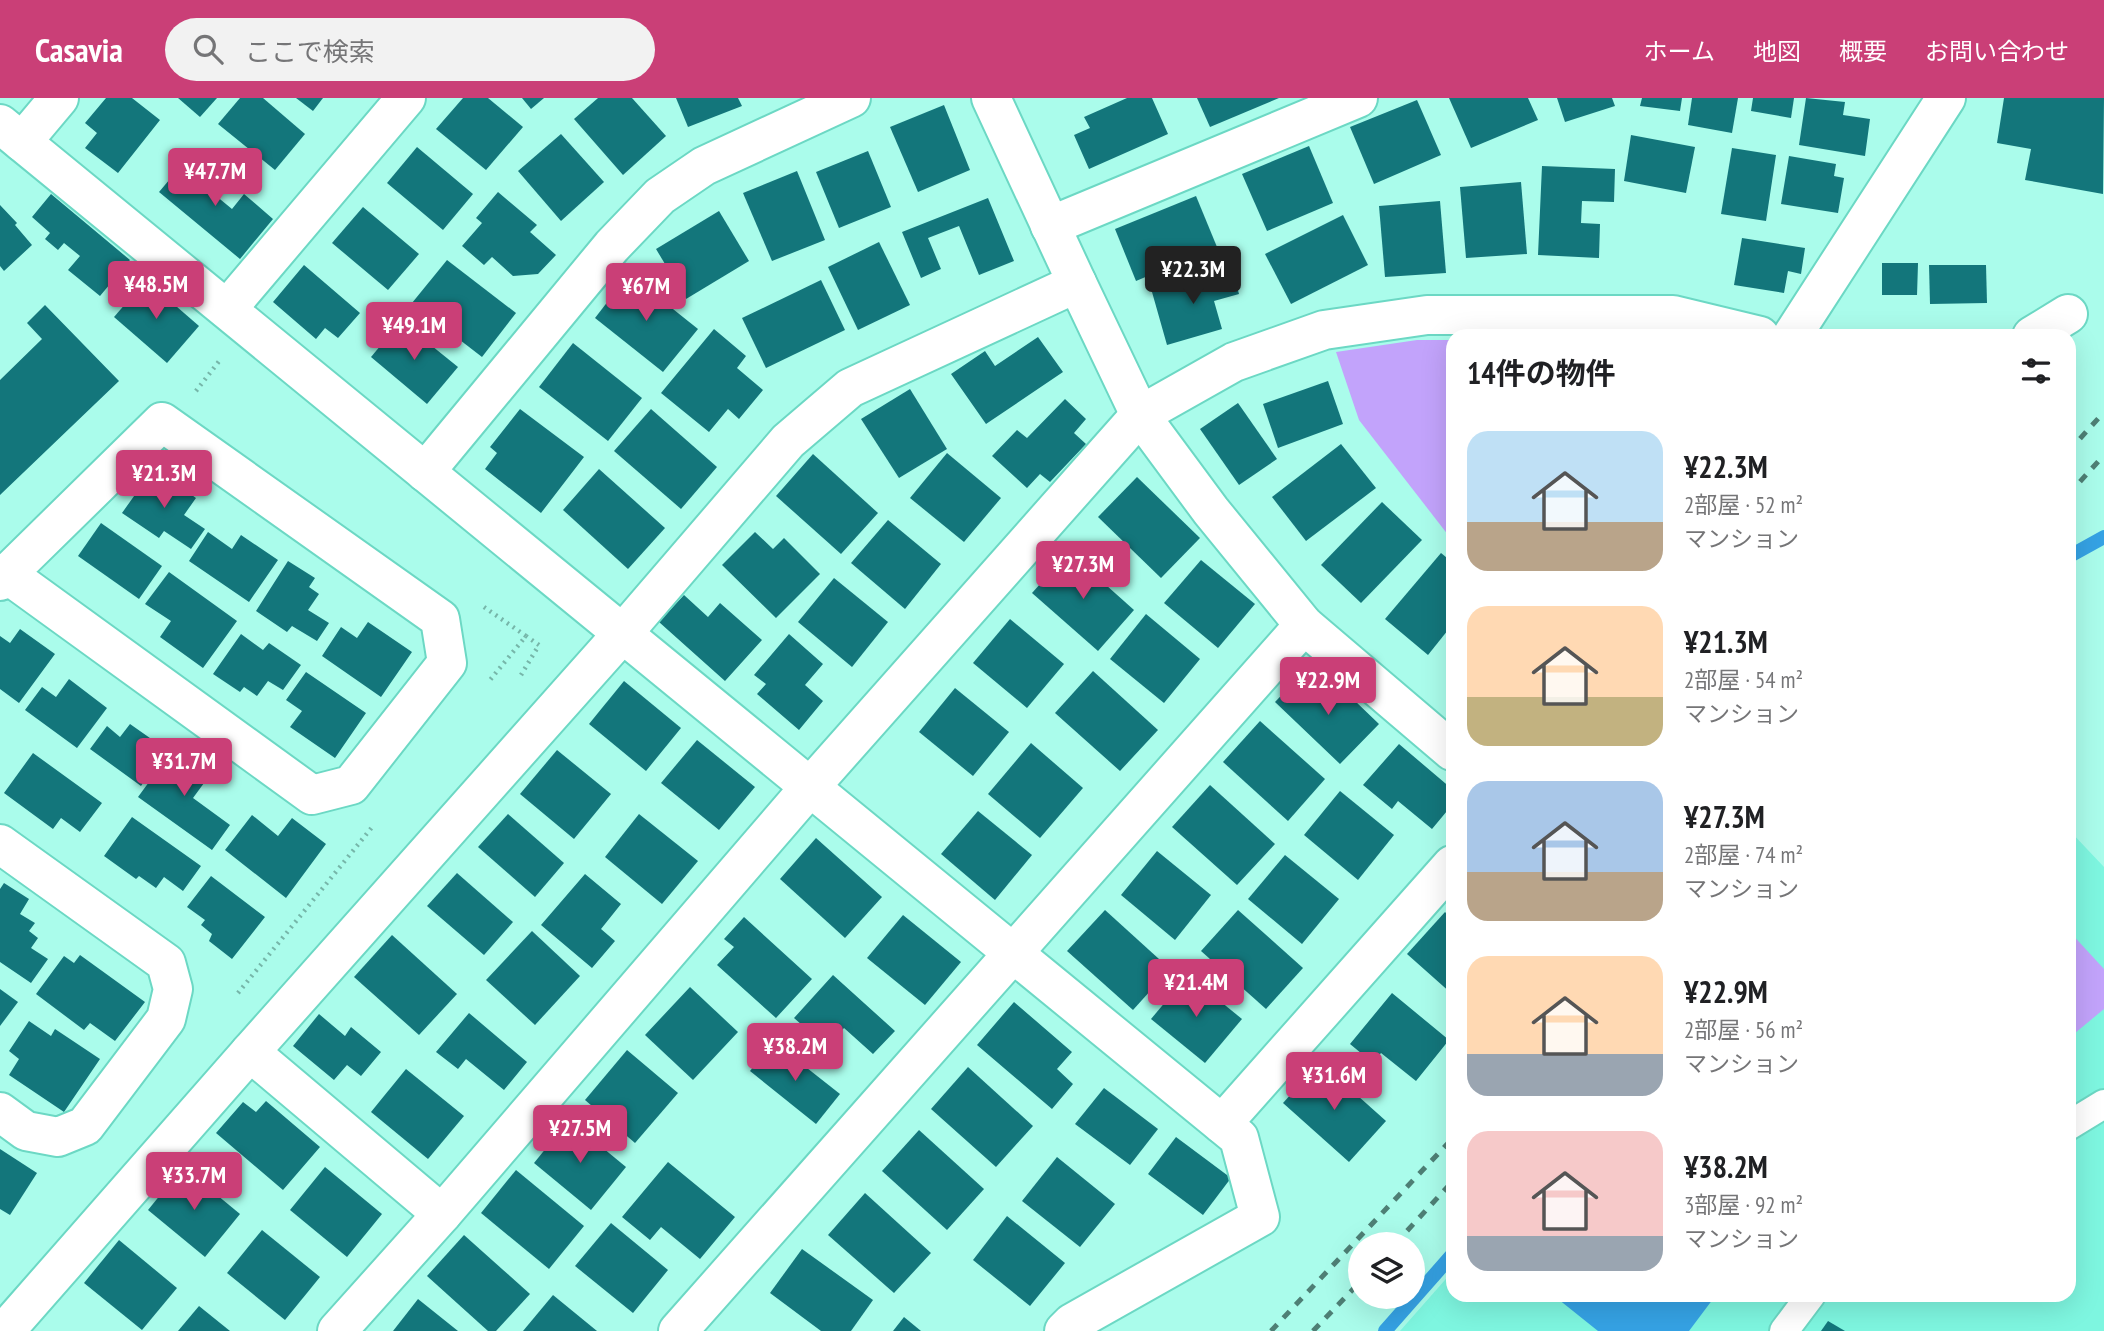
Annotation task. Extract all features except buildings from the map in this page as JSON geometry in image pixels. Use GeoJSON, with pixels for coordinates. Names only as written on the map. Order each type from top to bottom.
{"type":"FeatureCollection","features":[{"type":"Feature","properties":{"kind":"street"},"geometry":{"type":"LineString","coordinates":[[59,98],[11,133],[1239,1138],[1260,1217],[1064,1331]]}},
{"type":"Feature","properties":{"kind":"street"},"geometry":{"type":"LineString","coordinates":[[227,309],[406,98]]}},
{"type":"Feature","properties":{"kind":"street"},"geometry":{"type":"LineString","coordinates":[[425,472],[612,246],[660,196],[704,166],[851,98]]}},
{"type":"Feature","properties":{"kind":"street"},"geometry":{"type":"LineString","coordinates":[[991,98],[1140,415],[1210,511],[1304,625],[1446,746]]}},
{"type":"Feature","properties":{"kind":"street"},"geometry":{"type":"LineString","coordinates":[[1050,226],[1358,98]]}},
{"type":"Feature","properties":{"kind":"street"},"geometry":{"type":"LineString","coordinates":[[1796,329],[1945,98]]}},
{"type":"Feature","properties":{"kind":"street"},"geometry":{"type":"LineString","coordinates":[[5,1331],[623,633],[788,441],[850,388],[1077,283]]}},
{"type":"Feature","properties":{"kind":"street"},"geometry":{"type":"LineString","coordinates":[[2043,329],[2068,314]]}},
{"type":"Feature","properties":{"kind":"street"},"geometry":{"type":"LineString","coordinates":[[337,1331],[442,1214],[810,787],[1140,415],[1234,362],[1324,330],[1427,315],[1673,315],[1731,329]]}},
{"type":"Feature","properties":{"kind":"street"},"geometry":{"type":"LineString","coordinates":[[162,422],[440,619],[447,663],[351,785],[312,795],[3,578],[162,422]]}},
{"type":"Feature","properties":{"kind":"street"},"geometry":{"type":"LineString","coordinates":[[677,1331],[1304,625]]}},
{"type":"Feature","properties":{"kind":"street"},"geometry":{"type":"LineString","coordinates":[[0,844],[166,963],[173,989],[166,1018],[85,1126],[58,1137],[26,1131],[0,1112]]}},
{"type":"Feature","properties":{"kind":"street"},"geometry":{"type":"LineString","coordinates":[[1222,1124],[1446,873]]}},
{"type":"Feature","properties":{"kind":"street"},"geometry":{"type":"LineString","coordinates":[[250,1052],[442,1214]]}},
{"type":"Feature","properties":{"kind":"lane"},"geometry":{"type":"LineString","coordinates":[[2076,1121],[2104,1104]]}},
{"type":"Feature","properties":{"kind":"lane"},"geometry":{"type":"LineString","coordinates":[[1784,1331],[1806,1302]]}},
{"type":"Feature","properties":{"kind":"path"},"geometry":{"type":"LineString","coordinates":[[526,636],[539,645],[535,653]]}},
{"type":"Feature","properties":{"kind":"shaded area"},"geometry":{"type":"Polygon","coordinates":[[[1417,340],[1446,340],[1446,532],[1359,420],[1336,352],[1417,340]]]}},
{"type":"Feature","properties":{"kind":"shaded area"},"geometry":{"type":"Polygon","coordinates":[[[2076,837],[2104,867],[2104,1331],[1400,1331],[1419,1309],[1425,1309],[1425,1303],[1446,1279],[1446,1302],[2076,1302],[2076,837]]]}},
{"type":"Feature","properties":{"kind":"shaded area"},"geometry":{"type":"Polygon","coordinates":[[[2076,939],[2104,969],[2104,1009],[2076,1032],[2076,939]]]}},
{"type":"Feature","properties":{"kind":"water"},"geometry":{"type":"Polygon","coordinates":[[[1562,1302],[1711,1302],[1689,1331],[1598,1331],[1562,1302]]]}},
{"type":"Feature","properties":{"kind":"waterway"},"geometry":{"type":"LineString","coordinates":[[2076,553],[2104,537]]}},
{"type":"Feature","properties":{"kind":"waterway"},"geometry":{"type":"LineString","coordinates":[[1385,1331],[1446,1262]]}},
{"type":"Feature","properties":{"kind":"railway"},"geometry":{"type":"LineString","coordinates":[[2076,443],[2104,412]]}},
{"type":"Feature","properties":{"kind":"railway"},"geometry":{"type":"LineString","coordinates":[[2076,486],[2104,455]]}},
{"type":"Feature","properties":{"kind":"railway"},"geometry":{"type":"LineString","coordinates":[[1271,1331],[1446,1145]]}},
{"type":"Feature","properties":{"kind":"railway"},"geometry":{"type":"LineString","coordinates":[[1406,1232],[1446,1189]]}},
{"type":"Feature","properties":{"kind":"railway"},"geometry":{"type":"LineString","coordinates":[[1313,1331],[1348,1295]]}}]}
